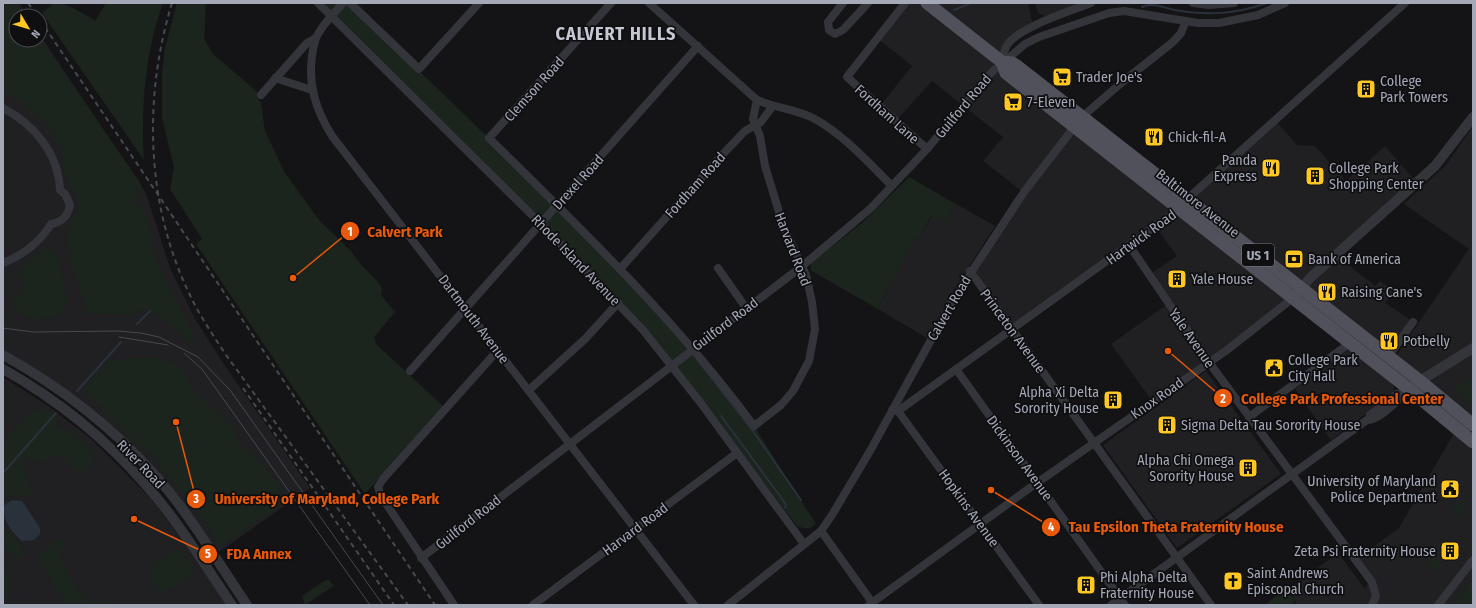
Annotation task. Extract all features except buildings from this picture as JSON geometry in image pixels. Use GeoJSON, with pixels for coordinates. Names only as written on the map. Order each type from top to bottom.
{"type":"FeatureCollection","features":[{"type":"Feature","properties":{"kind":"main road","name":"Baltimore Avenue"},"geometry":{"type":"LineString","coordinates":[[927,3],[1002,62],[1006,73],[1078,122],[1297,294],[1388,357],[1420,381],[1473,425]]}},
{"type":"Feature","properties":{"kind":"main road","name":"Baltimore Avenue"},"geometry":{"type":"LineString","coordinates":[[1297,294],[1350,343],[1406,391],[1473,442]]}},
{"type":"Feature","properties":{"kind":"street","name":"Rhode Island Avenue"},"geometry":{"type":"LineString","coordinates":[[318,3],[618,303],[672,365],[804,544]]}},
{"type":"Feature","properties":{"kind":"street","name":"Dartmouth Avenue"},"geometry":{"type":"LineString","coordinates":[[343,3],[316,38],[310,73],[312,90],[317,107],[332,136],[694,605]]}},
{"type":"Feature","properties":{"kind":"street"},"geometry":{"type":"LineString","coordinates":[[350,3],[419,69],[480,3]]}},
{"type":"Feature","properties":{"kind":"street","name":"Clemson Road"},"geometry":{"type":"LineString","coordinates":[[489,138],[611,3]]}},
{"type":"Feature","properties":{"kind":"street"},"geometry":{"type":"LineString","coordinates":[[649,3],[757,100],[772,107],[799,112],[824,124],[859,154],[892,186]]}},
{"type":"Feature","properties":{"kind":"street"},"geometry":{"type":"LineString","coordinates":[[843,3],[828,22],[829,30],[836,34],[843,30],[868,3]]}},
{"type":"Feature","properties":{"kind":"street"},"geometry":{"type":"LineString","coordinates":[[1002,62],[1006,47],[1020,33],[1033,26],[1091,3]]}},
{"type":"Feature","properties":{"kind":"street"},"geometry":{"type":"LineString","coordinates":[[1193,3],[1209,5],[1234,3]]}},
{"type":"Feature","properties":{"kind":"street"},"geometry":{"type":"LineString","coordinates":[[1002,62],[1015,54],[1025,44],[1124,7],[1198,23],[1230,22],[1269,11],[1285,3]]}},
{"type":"Feature","properties":{"kind":"street","name":"Hartwick Road"},"geometry":{"type":"LineString","coordinates":[[895,410],[1012,329],[1129,245],[1183,204],[1405,3]]}},
{"type":"Feature","properties":{"kind":"street","name":"Fordham Lane"},"geometry":{"type":"LineString","coordinates":[[903,4],[847,77],[926,149]]}},
{"type":"Feature","properties":{"kind":"street","name":"Calvert Road"},"geometry":{"type":"LineString","coordinates":[[728,605],[821,531],[836,509],[895,410],[970,272],[1024,192],[1078,122],[1120,84],[1173,42],[1181,33],[1186,21]]}},
{"type":"Feature","properties":{"kind":"street"},"geometry":{"type":"LineString","coordinates":[[260,95],[307,43],[316,38]]}},
{"type":"Feature","properties":{"kind":"street","name":"Drexel Road"},"geometry":{"type":"LineString","coordinates":[[410,371],[698,46]]}},
{"type":"Feature","properties":{"kind":"street","name":"Guilford Road"},"geometry":{"type":"LineString","coordinates":[[421,558],[801,267],[849,228],[892,186],[1002,62]]}},
{"type":"Feature","properties":{"kind":"street"},"geometry":{"type":"LineString","coordinates":[[276,78],[312,90]]}},
{"type":"Feature","properties":{"kind":"street"},"geometry":{"type":"LineString","coordinates":[[757,100],[753,119],[755,125],[761,122],[772,107]]}},
{"type":"Feature","properties":{"kind":"street"},"geometry":{"type":"LineString","coordinates":[[3,108],[27,124],[45,144],[56,165],[60,190],[65,194],[70,205],[66,216],[57,223],[51,224],[34,245],[22,254],[3,263]]}},
{"type":"Feature","properties":{"kind":"street","name":"Knox Road"},"geometry":{"type":"LineString","coordinates":[[872,604],[1094,442],[1251,332],[1297,294],[1309,279],[1435,166],[1473,116]]}},
{"type":"Feature","properties":{"kind":"street","name":"Harvard Road"},"geometry":{"type":"LineString","coordinates":[[754,426],[781,405],[793,391],[809,361],[814,338],[815,315],[806,275],[783,225],[774,199],[765,166],[760,136],[755,125]]}},
{"type":"Feature","properties":{"kind":"street","name":"Fordham Road"},"geometry":{"type":"LineString","coordinates":[[620,269],[722,155],[745,131],[755,125]]}},
{"type":"Feature","properties":{"kind":"street","name":"Rhode Island Avenue"},"geometry":{"type":"LineString","coordinates":[[489,138],[657,307],[721,382],[754,426]]}},
{"type":"Feature","properties":{"kind":"street","name":"Yale Avenue"},"geometry":{"type":"LineString","coordinates":[[1129,245],[1208,361],[1372,582],[1376,596],[1372,605]]}},
{"type":"Feature","properties":{"kind":"street"},"geometry":{"type":"LineString","coordinates":[[718,268],[746,308]]}},
{"type":"Feature","properties":{"kind":"street","name":"Princeton Avenue"},"geometry":{"type":"LineString","coordinates":[[970,272],[1211,605]]}},
{"type":"Feature","properties":{"kind":"street"},"geometry":{"type":"LineString","coordinates":[[529,390],[585,339],[618,303]]}},
{"type":"Feature","properties":{"kind":"street"},"geometry":{"type":"LineString","coordinates":[[1388,357],[1412,322]]}},
{"type":"Feature","properties":{"kind":"street"},"geometry":{"type":"LineString","coordinates":[[1462,353],[1473,342]]}},
{"type":"Feature","properties":{"kind":"street"},"geometry":{"type":"LineString","coordinates":[[1249,417],[1350,343]]}},
{"type":"Feature","properties":{"kind":"street"},"geometry":{"type":"LineString","coordinates":[[1111,605],[1123,602],[1177,558],[1367,420],[1369,416],[1398,394],[1406,391],[1462,353],[1473,348]]}},
{"type":"Feature","properties":{"kind":"street"},"geometry":{"type":"LineString","coordinates":[[454,605],[421,558],[379,492],[378,487],[383,479],[498,350]]}},
{"type":"Feature","properties":{"kind":"street","name":"River Road"},"geometry":{"type":"LineString","coordinates":[[3,355],[64,393],[110,431],[144,463],[184,512],[247,605]]}},
{"type":"Feature","properties":{"kind":"street","name":"Dickinson Avenue"},"geometry":{"type":"LineString","coordinates":[[956,369],[1123,602]]}},
{"type":"Feature","properties":{"kind":"street","name":"River Road"},"geometry":{"type":"LineString","coordinates":[[3,370],[63,409],[130,468],[177,524],[232,605]]}},
{"type":"Feature","properties":{"kind":"street","name":"Hopkins Avenue"},"geometry":{"type":"LineString","coordinates":[[895,410],[1039,605]]}},
{"type":"Feature","properties":{"kind":"street","name":"Harvard Road"},"geometry":{"type":"LineString","coordinates":[[533,605],[737,453]]}},
{"type":"Feature","properties":{"kind":"street"},"geometry":{"type":"LineString","coordinates":[[821,531],[872,604]]}},
{"type":"Feature","properties":{"kind":"street"},"geometry":{"type":"LineString","coordinates":[[1438,605],[1473,560]]}},
{"type":"Feature","properties":{"kind":"shaded area"},"geometry":{"type":"Polygon","coordinates":[[[3,3],[19,3],[22,8],[8,8],[8,48],[48,47],[146,193],[170,268],[194,317],[223,363],[310,488],[216,554],[147,462],[3,352],[3,3]]]}},
{"type":"Feature","properties":{"kind":"shaded area"},"geometry":{"type":"Polygon","coordinates":[[[3,3],[16,3],[19,8],[8,8],[8,48],[47,48],[141,184],[140,194],[129,203],[144,206],[144,212],[150,226],[152,247],[161,272],[196,339],[191,342],[163,318],[146,308],[134,313],[89,314],[75,276],[69,254],[67,233],[78,207],[78,200],[64,173],[61,149],[51,131],[37,115],[29,108],[3,92],[3,3]]]}},
{"type":"Feature","properties":{"kind":"shaded area"},"geometry":{"type":"Polygon","coordinates":[[[54,3],[62,3],[85,14],[95,21],[106,3],[163,3],[148,61],[143,120],[144,160],[48,22],[48,8],[54,3]]]}},
{"type":"Feature","properties":{"kind":"shaded area"},"geometry":{"type":"Polygon","coordinates":[[[177,3],[206,3],[204,39],[213,54],[262,96],[258,100],[261,103],[265,131],[285,173],[319,220],[351,251],[358,261],[379,283],[382,289],[381,295],[395,312],[374,337],[376,344],[443,406],[365,494],[196,244],[202,239],[170,189],[174,167],[162,118],[162,73],[165,48],[177,3]]]}},
{"type":"Feature","properties":{"kind":"shaded area"},"geometry":{"type":"Polygon","coordinates":[[[318,3],[349,3],[557,204],[636,286],[754,426],[816,524],[807,528],[797,526],[658,344],[318,3]]]}},
{"type":"Feature","properties":{"kind":"shaded area"},"geometry":{"type":"Polygon","coordinates":[[[905,3],[1028,3],[1033,26],[1013,39],[1002,62],[1293,298],[1152,401],[1111,344],[1169,303],[1149,275],[1177,256],[1155,226],[1012,329],[970,271],[1023,192],[983,161],[1003,137],[932,81],[897,120],[880,106],[912,66],[877,38],[905,3]]]}},
{"type":"Feature","properties":{"kind":"shaded area"},"geometry":{"type":"Polygon","coordinates":[[[1035,3],[1089,3],[1045,16],[1038,13],[1035,3]]]}},
{"type":"Feature","properties":{"kind":"shaded area","name":"College Park Shopping Center"},"geometry":{"type":"Polygon","coordinates":[[[1275,120],[1297,145],[1315,146],[1346,181],[1385,146],[1417,183],[1336,255],[1375,286],[1380,281],[1394,291],[1385,303],[1414,322],[1388,357],[1187,199],[1275,120]]]}},
{"type":"Feature","properties":{"kind":"shaded area"},"geometry":{"type":"Polygon","coordinates":[[[1473,126],[1473,431],[1396,356],[1469,249],[1404,204],[1446,165],[1473,126]]]}},
{"type":"Feature","properties":{"kind":"shaded area"},"geometry":{"type":"Polygon","coordinates":[[[909,177],[956,204],[946,222],[932,215],[919,238],[915,240],[885,292],[878,309],[810,270],[811,263],[863,222],[909,177]]]}},
{"type":"Feature","properties":{"kind":"shaded area"},"geometry":{"type":"Polygon","coordinates":[[[956,204],[995,226],[955,288],[927,338],[878,309],[884,295],[876,283],[913,241],[919,238],[933,215],[946,222],[956,204]]]}},
{"type":"Feature","properties":{"kind":"shaded area"},"geometry":{"type":"Polygon","coordinates":[[[45,248],[58,257],[67,300],[65,309],[58,316],[33,320],[13,307],[11,303],[15,297],[24,293],[25,285],[22,277],[18,276],[16,272],[45,248]]]}},
{"type":"Feature","properties":{"kind":"shaded area"},"geometry":{"type":"Polygon","coordinates":[[[1351,348],[1392,380],[1394,390],[1393,393],[1331,440],[1295,389],[1351,348]]]}},
{"type":"Feature","properties":{"kind":"shaded area"},"geometry":{"type":"Polygon","coordinates":[[[136,358],[160,359],[178,365],[196,393],[233,427],[239,443],[250,451],[281,486],[282,490],[278,495],[279,507],[220,546],[218,544],[204,520],[182,491],[162,470],[157,460],[126,434],[121,426],[83,390],[87,383],[108,360],[136,358]]]}},
{"type":"Feature","properties":{"kind":"shaded area"},"geometry":{"type":"Polygon","coordinates":[[[1206,371],[1281,474],[1177,548],[1103,445],[1206,371]]]}},
{"type":"Feature","properties":{"kind":"shaded area"},"geometry":{"type":"Polygon","coordinates":[[[3,377],[48,406],[90,438],[151,499],[182,540],[226,605],[3,605],[3,377]]]}},
{"type":"Feature","properties":{"kind":"shaded area"},"geometry":{"type":"Polygon","coordinates":[[[1473,379],[1473,407],[1452,388],[1473,379]]]}},
{"type":"Feature","properties":{"kind":"shaded area"},"geometry":{"type":"Polygon","coordinates":[[[47,409],[58,416],[56,426],[60,430],[70,430],[93,452],[94,461],[82,472],[78,472],[61,456],[54,456],[42,462],[29,457],[25,458],[23,463],[32,493],[30,496],[13,495],[3,499],[3,446],[11,434],[27,417],[34,411],[47,409]]]}},
{"type":"Feature","properties":{"kind":"shaded area"},"geometry":{"type":"Polygon","coordinates":[[[1448,429],[1473,449],[1473,605],[1298,605],[1287,590],[1338,553],[1365,589],[1371,577],[1358,558],[1399,528],[1453,435],[1448,429]]]}},
{"type":"Feature","properties":{"kind":"shaded area"},"geometry":{"type":"Polygon","coordinates":[[[12,500],[22,501],[40,528],[40,534],[34,540],[22,541],[14,534],[8,525],[4,516],[3,506],[12,500]]]}},
{"type":"Feature","properties":{"kind":"shaded area"},"geometry":{"type":"Polygon","coordinates":[[[1462,502],[1463,514],[1454,515],[1453,503],[1462,502]]]}},
{"type":"Feature","properties":{"kind":"shaded area"},"geometry":{"type":"Polygon","coordinates":[[[3,527],[22,547],[24,556],[21,559],[15,557],[3,546],[3,527]]]}},
{"type":"Feature","properties":{"kind":"shaded area"},"geometry":{"type":"Polygon","coordinates":[[[57,541],[62,541],[64,543],[60,556],[61,561],[72,581],[86,600],[92,603],[103,600],[107,602],[107,605],[69,605],[56,588],[39,556],[57,541]]]}},
{"type":"Feature","properties":{"kind":"shaded area"},"geometry":{"type":"Polygon","coordinates":[[[177,550],[185,556],[194,569],[193,575],[162,594],[151,580],[154,568],[159,561],[177,550]]]}},
{"type":"Feature","properties":{"kind":"shaded area"},"geometry":{"type":"Polygon","coordinates":[[[1432,556],[1443,565],[1437,572],[1427,563],[1432,556]]]}},
{"type":"Feature","properties":{"kind":"shaded area"},"geometry":{"type":"Polygon","coordinates":[[[3,565],[10,579],[11,590],[10,595],[3,602],[3,565]]]}},
{"type":"Feature","properties":{"kind":"shaded area"},"geometry":{"type":"Polygon","coordinates":[[[326,580],[329,580],[334,586],[305,605],[302,596],[326,580]]]}},
{"type":"Feature","properties":{"kind":"shaded area"},"geometry":{"type":"Polygon","coordinates":[[[1473,580],[1473,605],[1453,605],[1473,580]]]}},
{"type":"Feature","properties":{"kind":"shaded area"},"geometry":{"type":"Polygon","coordinates":[[[1285,589],[1295,601],[1290,605],[1265,605],[1285,589]]]}},
{"type":"Feature","properties":{"kind":"waterway"},"geometry":{"type":"LineString","coordinates":[[954,10],[971,3]]}},
{"type":"Feature","properties":{"kind":"waterway"},"geometry":{"type":"LineString","coordinates":[[1142,7],[1154,5],[1187,12],[1222,13],[1244,10],[1267,3]]}},
{"type":"Feature","properties":{"kind":"waterway"},"geometry":{"type":"LineString","coordinates":[[137,324],[150,311]]}},
{"type":"Feature","properties":{"kind":"waterway"},"geometry":{"type":"LineString","coordinates":[[77,391],[121,342]]}},
{"type":"Feature","properties":{"kind":"waterway"},"geometry":{"type":"LineString","coordinates":[[699,362],[753,431],[801,500]]}},
{"type":"Feature","properties":{"kind":"waterway"},"geometry":{"type":"LineString","coordinates":[[3,473],[56,413]]}},
{"type":"Feature","properties":{"kind":"waterway"},"geometry":{"type":"LineString","coordinates":[[721,416],[780,496],[786,505],[785,508]]}},
{"type":"Feature","properties":{"kind":"tram line"},"geometry":{"type":"LineString","coordinates":[[3,328],[33,332],[118,331],[141,333],[159,337],[198,357],[230,390],[383,605]]}},
{"type":"Feature","properties":{"kind":"tram line"},"geometry":{"type":"LineString","coordinates":[[119,337],[168,345]]}},
{"type":"Feature","properties":{"kind":"tram line"},"geometry":{"type":"LineString","coordinates":[[184,353],[202,369],[370,605]]}},
{"type":"Feature","properties":{"kind":"railway"},"geometry":{"type":"LineString","coordinates":[[28,3],[31,8]]}},
{"type":"Feature","properties":{"kind":"railway"},"geometry":{"type":"LineString","coordinates":[[172,3],[156,75],[153,113],[157,187],[164,223],[175,259],[197,309],[226,355],[408,605]]}},
{"type":"Feature","properties":{"kind":"railway"},"geometry":{"type":"LineString","coordinates":[[48,32],[435,605]]}},
{"type":"Feature","properties":{"kind":"railway"},"geometry":{"type":"LineString","coordinates":[[243,388],[394,605]]}},
{"type":"Feature","properties":{"kind":"place","name":"Trader Joe's"},"geometry":{"type":"Point","coordinates":[1062,77]}},
{"type":"Feature","properties":{"kind":"place","name":"College Park Towers"},"geometry":{"type":"Point","coordinates":[1366,89]}},
{"type":"Feature","properties":{"kind":"place","name":"7-Eleven"},"geometry":{"type":"Point","coordinates":[1013,102]}},
{"type":"Feature","properties":{"kind":"place","name":"Chick-fil-A"},"geometry":{"type":"Point","coordinates":[1154,137]}},
{"type":"Feature","properties":{"kind":"place","name":"Panda Express"},"geometry":{"type":"Point","coordinates":[1271,168]}},
{"type":"Feature","properties":{"kind":"place","name":"College Park Shopping Center"},"geometry":{"type":"Point","coordinates":[1315,176]}},
{"type":"Feature","properties":{"kind":"place","name":"Bank of America"},"geometry":{"type":"Point","coordinates":[1294,259]}},
{"type":"Feature","properties":{"kind":"place","name":"Calvert Park"},"geometry":{"type":"Point","coordinates":[293,278]}},
{"type":"Feature","properties":{"kind":"place","name":"Yale House"},"geometry":{"type":"Point","coordinates":[1177,279]}},
{"type":"Feature","properties":{"kind":"place","name":"Raising Cane's"},"geometry":{"type":"Point","coordinates":[1327,292]}},
{"type":"Feature","properties":{"kind":"place","name":"Potbelly"},"geometry":{"type":"Point","coordinates":[1389,341]}},
{"type":"Feature","properties":{"kind":"place","name":"College Park Professional Center"},"geometry":{"type":"Point","coordinates":[1168,351]}},
{"type":"Feature","properties":{"kind":"place","name":"College Park City Hall"},"geometry":{"type":"Point","coordinates":[1274,368]}},
{"type":"Feature","properties":{"kind":"place","name":"Alpha Xi Delta Sorority House"},"geometry":{"type":"Point","coordinates":[1113,400]}},
{"type":"Feature","properties":{"kind":"place","name":"University of Maryland, College Park"},"geometry":{"type":"Point","coordinates":[176,422]}},
{"type":"Feature","properties":{"kind":"place","name":"Sigma Delta Tau Sorority House"},"geometry":{"type":"Point","coordinates":[1167,425]}},
{"type":"Feature","properties":{"kind":"place","name":"Alpha Chi Omega Sorority House"},"geometry":{"type":"Point","coordinates":[1248,468]}},
{"type":"Feature","properties":{"kind":"place","name":"University of Maryland Police Department"},"geometry":{"type":"Point","coordinates":[1450,489]}},
{"type":"Feature","properties":{"kind":"place","name":"Tau Epsilon Theta Fraternity House"},"geometry":{"type":"Point","coordinates":[991,490]}},
{"type":"Feature","properties":{"kind":"place","name":"FDA Annex"},"geometry":{"type":"Point","coordinates":[134,519]}},
{"type":"Feature","properties":{"kind":"place","name":"Zeta Psi Fraternity House"},"geometry":{"type":"Point","coordinates":[1450,551]}},
{"type":"Feature","properties":{"kind":"place","name":"Saint Andrews Episcopal Church"},"geometry":{"type":"Point","coordinates":[1233,581]}},
{"type":"Feature","properties":{"kind":"place","name":"Phi Alpha Delta Fraternity House"},"geometry":{"type":"Point","coordinates":[1086,585]}},
{"type":"Feature","properties":{"kind":"district","name":"CALVERT HILLS"},"geometry":{"type":"Point","coordinates":[616,34]}}]}
